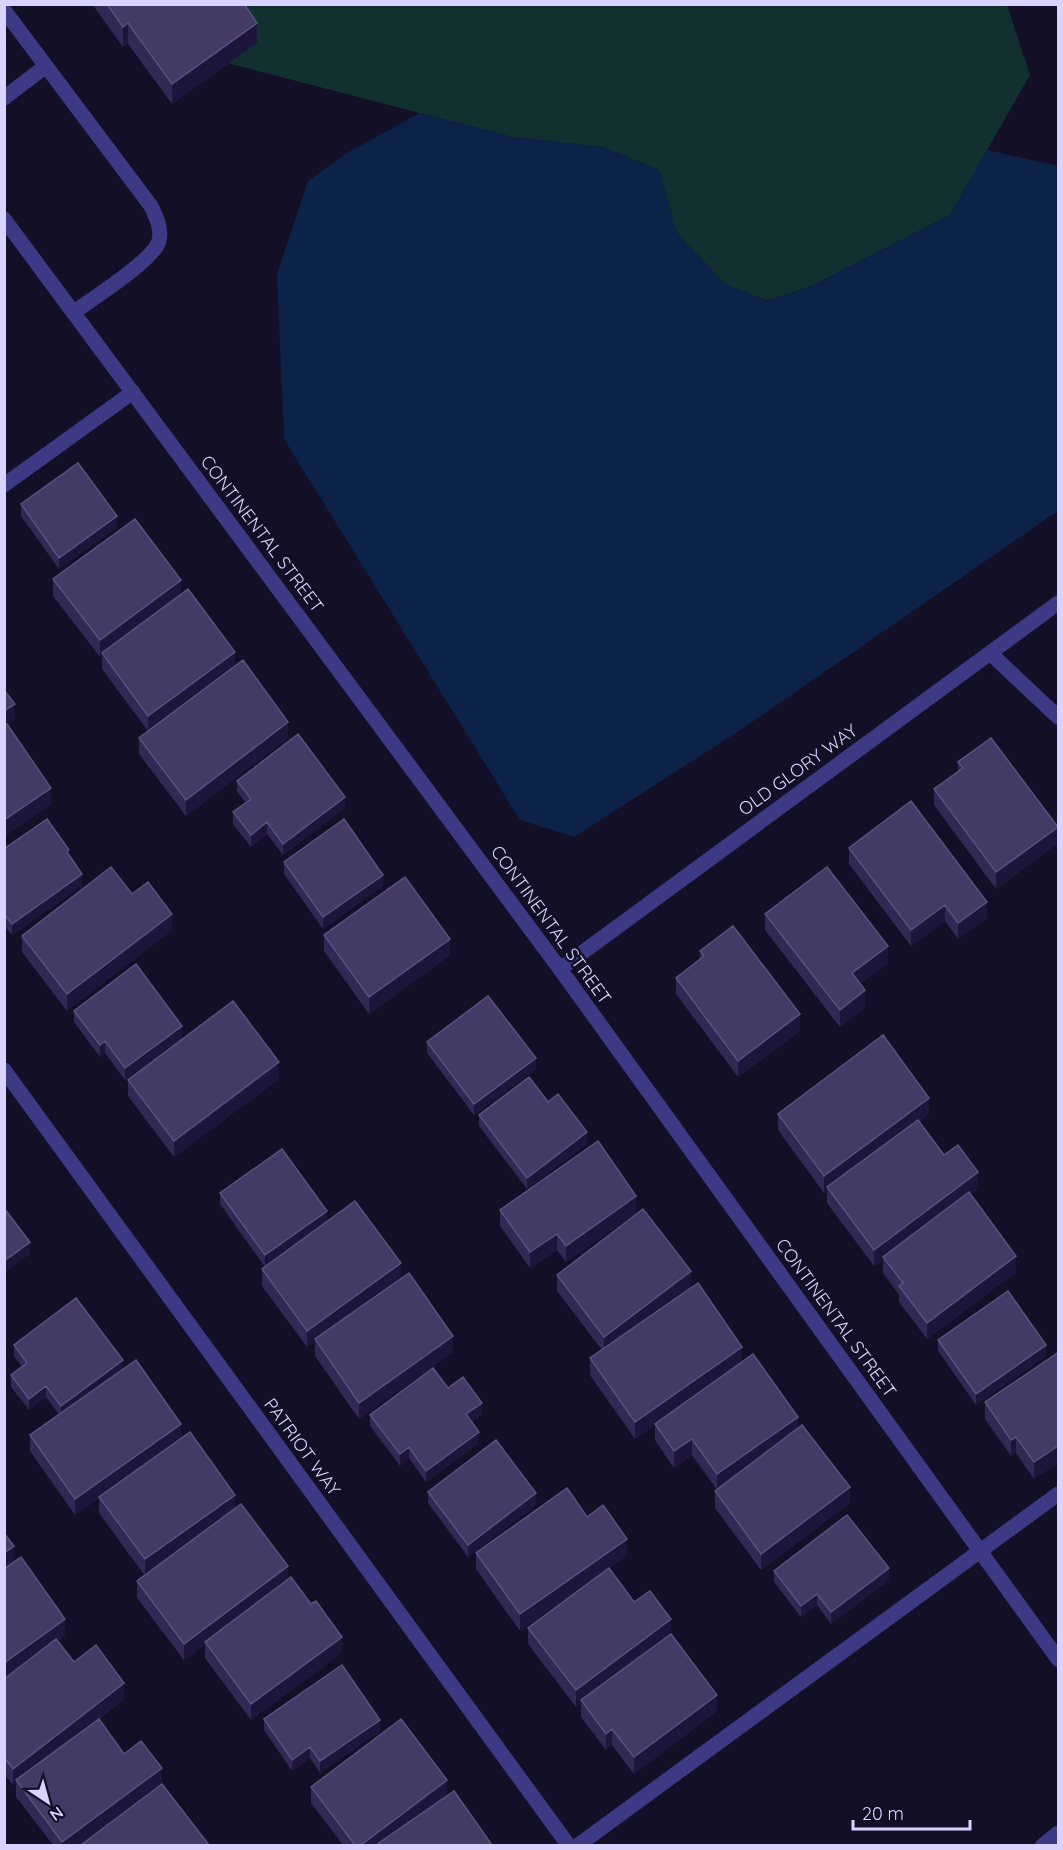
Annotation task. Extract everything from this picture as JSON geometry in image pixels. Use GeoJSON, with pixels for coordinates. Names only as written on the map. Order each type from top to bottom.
{"type":"FeatureCollection","features":[{"type":"Feature","properties":{"kind":"street"},"geometry":{"type":"LineString","coordinates":[[4,10],[150,206],[159,223],[159,241],[151,256],[74,312]]}},
{"type":"Feature","properties":{"kind":"street"},"geometry":{"type":"LineString","coordinates":[[4,98],[46,66]]}},
{"type":"Feature","properties":{"kind":"street","name":"CONTINENTAL STREET"},"geometry":{"type":"LineString","coordinates":[[4,219],[560,969],[1059,1659]]}},
{"type":"Feature","properties":{"kind":"street"},"geometry":{"type":"LineString","coordinates":[[4,485],[133,392]]}},
{"type":"Feature","properties":{"kind":"street","name":"OLD GLORY WAY"},"geometry":{"type":"LineString","coordinates":[[560,969],[1059,603]]}},
{"type":"Feature","properties":{"kind":"street"},"geometry":{"type":"LineString","coordinates":[[990,653],[1059,717]]}},
{"type":"Feature","properties":{"kind":"street","name":"PATRIOT WAY"},"geometry":{"type":"LineString","coordinates":[[4,1070],[569,1845]]}},
{"type":"Feature","properties":{"kind":"street"},"geometry":{"type":"LineString","coordinates":[[577,1845],[1059,1494]]}},
{"type":"Feature","properties":{"kind":"street"},"geometry":{"type":"LineString","coordinates":[[1042,1845],[1059,1833]]}},
{"type":"Feature","properties":{"kind":"green space"},"geometry":{"type":"Polygon","coordinates":[[[133,5],[1007,5],[1030,75],[950,215],[814,285],[768,301],[726,285],[677,233],[659,170],[602,147],[512,137],[216,60],[133,5]]]}},
{"type":"Feature","properties":{"kind":"water"},"geometry":{"type":"Polygon","coordinates":[[[420,113],[512,137],[602,147],[659,170],[677,233],[726,285],[768,301],[814,285],[950,215],[987,150],[1058,166],[1058,511],[739,731],[574,837],[520,820],[284,439],[277,274],[308,181],[345,154],[420,113]]]}},
{"type":"Feature","properties":{"kind":"building"},"geometry":{"type":"Polygon","coordinates":[[[107,4],[244,4],[257,23],[172,84],[128,23],[123,27],[107,4]]]}},
{"type":"Feature","properties":{"kind":"building"},"geometry":{"type":"Polygon","coordinates":[[[78,463],[117,516],[59,558],[21,504],[78,463]]]}},
{"type":"Feature","properties":{"kind":"building"},"geometry":{"type":"Polygon","coordinates":[[[135,519],[181,580],[100,640],[53,579],[135,519]]]}},
{"type":"Feature","properties":{"kind":"building"},"geometry":{"type":"Polygon","coordinates":[[[188,589],[235,652],[148,716],[102,653],[188,589]]]}},
{"type":"Feature","properties":{"kind":"building"},"geometry":{"type":"Polygon","coordinates":[[[243,660],[288,722],[186,800],[139,738],[243,660]]]}},
{"type":"Feature","properties":{"kind":"building"},"geometry":{"type":"Polygon","coordinates":[[[4,690],[15,704],[4,711],[4,690]]]}},
{"type":"Feature","properties":{"kind":"building"},"geometry":{"type":"Polygon","coordinates":[[[7,724],[51,788],[4,820],[4,726],[7,724]]]}},
{"type":"Feature","properties":{"kind":"building"},"geometry":{"type":"Polygon","coordinates":[[[298,734],[345,797],[283,844],[267,822],[251,835],[233,812],[251,799],[237,781],[298,734]]]}},
{"type":"Feature","properties":{"kind":"building"},"geometry":{"type":"Polygon","coordinates":[[[991,738],[1058,827],[996,872],[934,789],[963,768],[958,762],[991,738]]]}},
{"type":"Feature","properties":{"kind":"building"},"geometry":{"type":"Polygon","coordinates":[[[911,801],[987,902],[958,923],[945,905],[911,930],[849,848],[911,801]]]}},
{"type":"Feature","properties":{"kind":"building"},"geometry":{"type":"Polygon","coordinates":[[[47,819],[69,850],[67,852],[82,874],[12,924],[4,914],[4,849],[47,819]]]}},
{"type":"Feature","properties":{"kind":"building"},"geometry":{"type":"Polygon","coordinates":[[[344,819],[383,875],[323,917],[284,862],[344,819]]]}},
{"type":"Feature","properties":{"kind":"building"},"geometry":{"type":"Polygon","coordinates":[[[111,867],[132,894],[148,882],[172,914],[67,994],[22,936],[111,867]]]}},
{"type":"Feature","properties":{"kind":"building"},"geometry":{"type":"Polygon","coordinates":[[[827,867],[888,946],[852,973],[865,990],[840,1010],[765,914],[827,867]]]}},
{"type":"Feature","properties":{"kind":"building"},"geometry":{"type":"Polygon","coordinates":[[[405,877],[450,939],[369,997],[324,935],[405,877]]]}},
{"type":"Feature","properties":{"kind":"building"},"geometry":{"type":"Polygon","coordinates":[[[733,926],[800,1014],[738,1061],[676,978],[704,956],[700,951],[733,926]]]}},
{"type":"Feature","properties":{"kind":"building"},"geometry":{"type":"Polygon","coordinates":[[[136,964],[182,1026],[125,1068],[105,1041],[100,1045],[74,1011],[136,964]]]}},
{"type":"Feature","properties":{"kind":"building"},"geometry":{"type":"Polygon","coordinates":[[[488,996],[536,1058],[474,1104],[427,1042],[488,996]]]}},
{"type":"Feature","properties":{"kind":"building"},"geometry":{"type":"Polygon","coordinates":[[[233,1001],[279,1062],[174,1141],[128,1080],[233,1001]]]}},
{"type":"Feature","properties":{"kind":"building"},"geometry":{"type":"Polygon","coordinates":[[[883,1035],[929,1098],[824,1176],[778,1114],[883,1035]]]}},
{"type":"Feature","properties":{"kind":"building"},"geometry":{"type":"Polygon","coordinates":[[[529,1077],[548,1102],[558,1094],[587,1132],[527,1178],[479,1115],[529,1077]]]}},
{"type":"Feature","properties":{"kind":"building"},"geometry":{"type":"Polygon","coordinates":[[[918,1120],[944,1155],[958,1145],[978,1172],[874,1250],[827,1187],[918,1120]]]}},
{"type":"Feature","properties":{"kind":"building"},"geometry":{"type":"Polygon","coordinates":[[[598,1141],[636,1196],[566,1246],[557,1234],[530,1252],[500,1210],[598,1141]]]}},
{"type":"Feature","properties":{"kind":"building"},"geometry":{"type":"Polygon","coordinates":[[[282,1149],[327,1211],[265,1255],[220,1193],[282,1149]]]}},
{"type":"Feature","properties":{"kind":"building"},"geometry":{"type":"Polygon","coordinates":[[[969,1192],[1016,1256],[927,1323],[899,1286],[903,1283],[883,1257],[969,1192]]]}},
{"type":"Feature","properties":{"kind":"building"},"geometry":{"type":"Polygon","coordinates":[[[355,1201],[401,1263],[307,1331],[262,1269],[355,1201]]]}},
{"type":"Feature","properties":{"kind":"building"},"geometry":{"type":"Polygon","coordinates":[[[4,1208],[30,1242],[4,1261],[4,1208]]]}},
{"type":"Feature","properties":{"kind":"building"},"geometry":{"type":"Polygon","coordinates":[[[643,1209],[691,1271],[604,1337],[557,1275],[643,1209]]]}},
{"type":"Feature","properties":{"kind":"building"},"geometry":{"type":"Polygon","coordinates":[[[409,1273],[453,1336],[359,1403],[315,1339],[409,1273]]]}},
{"type":"Feature","properties":{"kind":"building"},"geometry":{"type":"Polygon","coordinates":[[[698,1283],[742,1347],[635,1422],[590,1358],[698,1283]]]}},
{"type":"Feature","properties":{"kind":"building"},"geometry":{"type":"Polygon","coordinates":[[[1008,1291],[1046,1345],[976,1394],[938,1340],[1008,1291]]]}},
{"type":"Feature","properties":{"kind":"building"},"geometry":{"type":"Polygon","coordinates":[[[76,1298],[123,1360],[61,1406],[46,1386],[29,1399],[11,1375],[27,1363],[14,1345],[76,1298]]]}},
{"type":"Feature","properties":{"kind":"building"},"geometry":{"type":"Polygon","coordinates":[[[1059,1352],[1059,1445],[1034,1462],[1016,1437],[1011,1440],[985,1402],[1059,1352]]]}},
{"type":"Feature","properties":{"kind":"building"},"geometry":{"type":"Polygon","coordinates":[[[753,1354],[798,1417],[717,1474],[692,1439],[674,1451],[655,1424],[753,1354]]]}},
{"type":"Feature","properties":{"kind":"building"},"geometry":{"type":"Polygon","coordinates":[[[136,1360],[181,1424],[75,1499],[30,1435],[136,1360]]]}},
{"type":"Feature","properties":{"kind":"building"},"geometry":{"type":"Polygon","coordinates":[[[433,1368],[448,1388],[463,1377],[482,1403],[466,1414],[479,1432],[426,1471],[409,1447],[400,1454],[370,1415],[433,1368]]]}},
{"type":"Feature","properties":{"kind":"building"},"geometry":{"type":"Polygon","coordinates":[[[802,1425],[850,1487],[761,1554],[715,1491],[802,1425]]]}},
{"type":"Feature","properties":{"kind":"building"},"geometry":{"type":"Polygon","coordinates":[[[190,1432],[235,1495],[145,1559],[99,1497],[190,1432]]]}},
{"type":"Feature","properties":{"kind":"building"},"geometry":{"type":"Polygon","coordinates":[[[496,1440],[536,1493],[468,1545],[428,1492],[496,1440]]]}},
{"type":"Feature","properties":{"kind":"building"},"geometry":{"type":"Polygon","coordinates":[[[567,1488],[587,1517],[603,1505],[627,1539],[520,1614],[476,1553],[567,1488]]]}},
{"type":"Feature","properties":{"kind":"building"},"geometry":{"type":"Polygon","coordinates":[[[241,1504],[288,1566],[184,1644],[137,1581],[241,1504]]]}},
{"type":"Feature","properties":{"kind":"building"},"geometry":{"type":"Polygon","coordinates":[[[847,1515],[889,1568],[831,1612],[817,1594],[801,1606],[774,1571],[847,1515]]]}},
{"type":"Feature","properties":{"kind":"building"},"geometry":{"type":"Polygon","coordinates":[[[4,1533],[14,1546],[4,1553],[4,1533]]]}},
{"type":"Feature","properties":{"kind":"building"},"geometry":{"type":"Polygon","coordinates":[[[21,1557],[65,1619],[4,1663],[4,1569],[21,1557]]]}},
{"type":"Feature","properties":{"kind":"building"},"geometry":{"type":"Polygon","coordinates":[[[609,1568],[634,1602],[650,1591],[671,1619],[576,1690],[528,1628],[609,1568]]]}},
{"type":"Feature","properties":{"kind":"building"},"geometry":{"type":"Polygon","coordinates":[[[291,1577],[311,1604],[316,1601],[342,1637],[251,1704],[205,1642],[291,1577]]]}},
{"type":"Feature","properties":{"kind":"building"},"geometry":{"type":"Polygon","coordinates":[[[671,1634],[717,1695],[634,1757],[612,1729],[606,1734],[581,1700],[671,1634]]]}},
{"type":"Feature","properties":{"kind":"building"},"geometry":{"type":"Polygon","coordinates":[[[56,1639],[74,1662],[96,1645],[124,1683],[13,1769],[4,1757],[4,1679],[56,1639]]]}},
{"type":"Feature","properties":{"kind":"building"},"geometry":{"type":"Polygon","coordinates":[[[342,1665],[380,1720],[320,1761],[310,1747],[292,1760],[264,1719],[342,1665]]]}},
{"type":"Feature","properties":{"kind":"building"},"geometry":{"type":"Polygon","coordinates":[[[99,1719],[124,1754],[141,1741],[162,1768],[62,1842],[16,1780],[99,1719]]]}},
{"type":"Feature","properties":{"kind":"building"},"geometry":{"type":"Polygon","coordinates":[[[401,1719],[447,1780],[361,1845],[355,1845],[311,1787],[401,1719]]]}},
{"type":"Feature","properties":{"kind":"building"},"geometry":{"type":"Polygon","coordinates":[[[162,1784],[209,1845],[81,1845],[162,1784]]]}},
{"type":"Feature","properties":{"kind":"building"},"geometry":{"type":"Polygon","coordinates":[[[454,1791],[492,1845],[376,1845],[454,1791]]]}}]}
